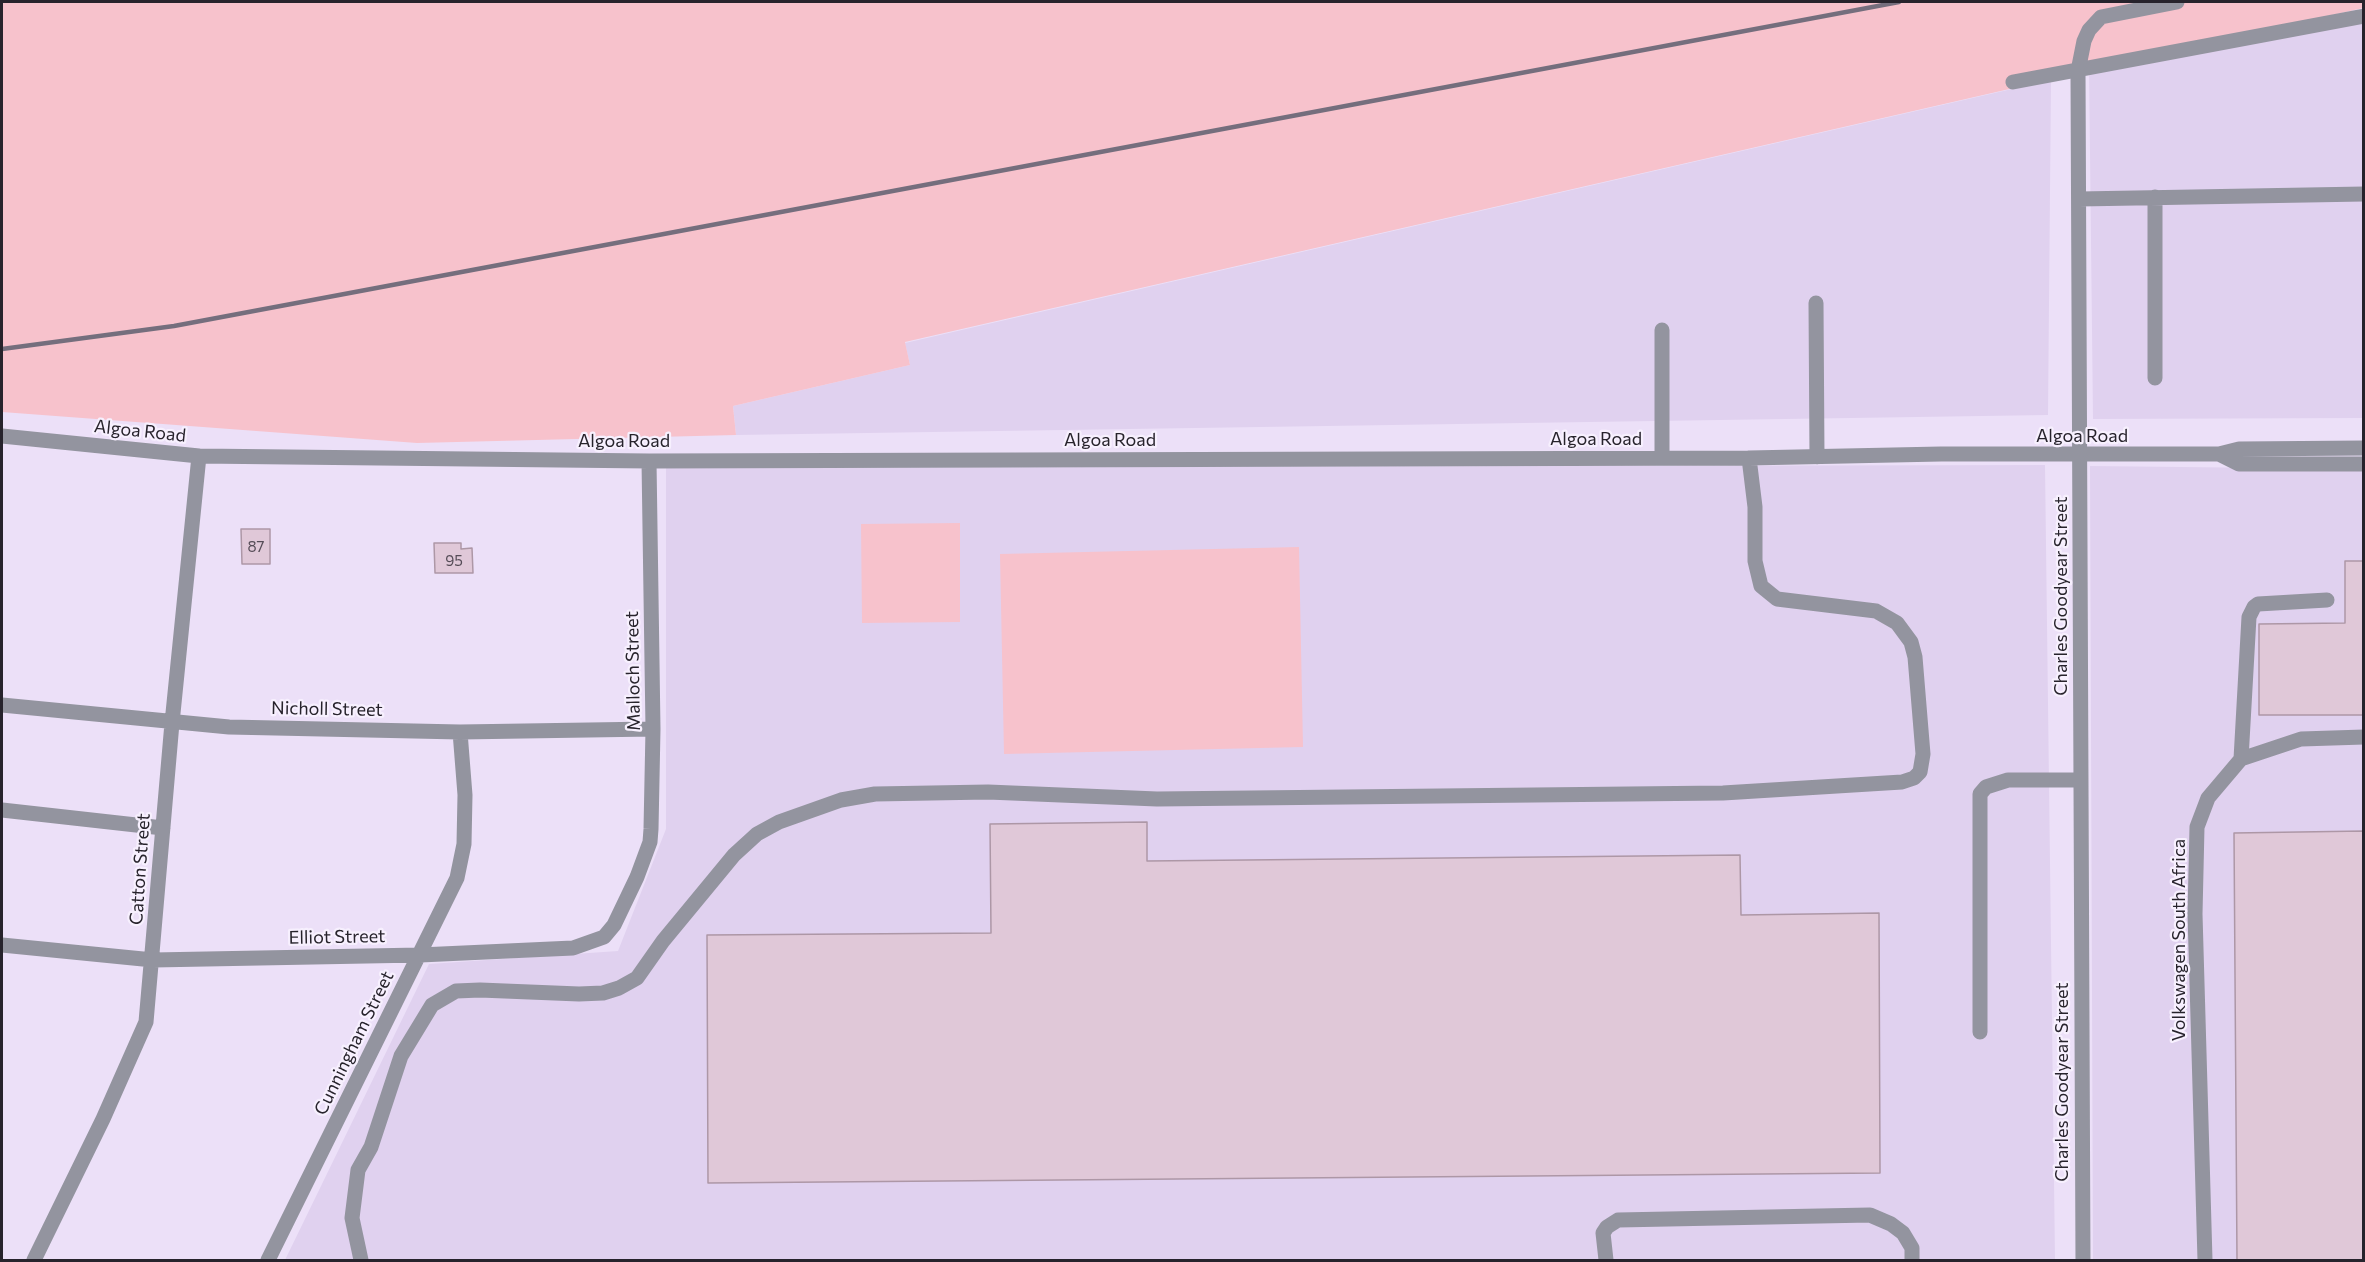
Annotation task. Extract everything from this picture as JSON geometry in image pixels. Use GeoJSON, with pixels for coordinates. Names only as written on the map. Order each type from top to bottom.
{"type":"FeatureCollection","features":[{"type":"Feature","properties":{"kind":"street","name":"Charles Goodyear Street"},"geometry":{"type":"LineString","coordinates":[[2083,1260],[2078,71],[2084,40],[2089,30],[2101,17],[2177,2]]}},
{"type":"Feature","properties":{"kind":"street"},"geometry":{"type":"LineString","coordinates":[[2013,82],[2364,16]]}},
{"type":"Feature","properties":{"kind":"street"},"geometry":{"type":"LineString","coordinates":[[2079,198],[2364,194]]}},
{"type":"Feature","properties":{"kind":"street"},"geometry":{"type":"LineString","coordinates":[[2155,197],[2155,378]]}},
{"type":"Feature","properties":{"kind":"street"},"geometry":{"type":"LineString","coordinates":[[1816,303],[1817,457]]}},
{"type":"Feature","properties":{"kind":"street"},"geometry":{"type":"LineString","coordinates":[[1662,330],[1662,458]]}},
{"type":"Feature","properties":{"kind":"street","name":"Algoa Road"},"geometry":{"type":"LineString","coordinates":[[2,436],[199,456],[649,461],[1749,458],[1941,454],[2080,456],[2219,454],[2239,449],[2364,448]]}},
{"type":"Feature","properties":{"kind":"street","name":"Algoa Road"},"geometry":{"type":"LineString","coordinates":[[2219,454],[2239,464],[2364,464]]}},
{"type":"Feature","properties":{"kind":"street","name":"Catton Street"},"geometry":{"type":"LineString","coordinates":[[34,1260],[146,1022],[172,723],[199,456]]}},
{"type":"Feature","properties":{"kind":"street"},"geometry":{"type":"LineString","coordinates":[[361,1260],[352,1218],[358,1170],[371,1147],[401,1056],[432,1005],[456,991],[579,994],[603,993],[619,988],[637,978],[663,941],[734,855],[757,834],[779,822],[841,800],[875,794],[988,792],[1157,799],[1723,794],[1902,782],[1914,778],[1920,772],[1923,754],[1915,657],[1911,642],[1898,623],[1876,611],[1777,598],[1761,586],[1755,561],[1755,507],[1749,458]]}},
{"type":"Feature","properties":{"kind":"street","name":"Malloch Street"},"geometry":{"type":"LineString","coordinates":[[637,877],[650,842],[653,729],[649,461]]}},
{"type":"Feature","properties":{"kind":"street"},"geometry":{"type":"LineString","coordinates":[[2327,600],[2258,604],[2249,617],[2241,759],[2301,739],[2364,737]]}},
{"type":"Feature","properties":{"kind":"street","name":"Nicholl Street"},"geometry":{"type":"LineString","coordinates":[[2,705],[172,723],[460,732],[653,729]]}},
{"type":"Feature","properties":{"kind":"street","name":"Cunningham Street"},"geometry":{"type":"LineString","coordinates":[[268,1260],[457,878],[464,857],[465,795],[460,732]]}},
{"type":"Feature","properties":{"kind":"street","name":"Volkswagen South Africa"},"geometry":{"type":"LineString","coordinates":[[2205,1260],[2195,914],[2198,827],[2208,798],[2241,759]]}},
{"type":"Feature","properties":{"kind":"street"},"geometry":{"type":"LineString","coordinates":[[1980,1032],[1980,794],[1997,782],[2008,780],[2080,780]]}},
{"type":"Feature","properties":{"kind":"street"},"geometry":{"type":"LineString","coordinates":[[2,810],[163,828]]}},
{"type":"Feature","properties":{"kind":"street","name":"Elliot Street"},"geometry":{"type":"LineString","coordinates":[[2,945],[153,960],[420,955],[573,948],[604,937],[614,925],[637,877]]}},
{"type":"Feature","properties":{"kind":"street"},"geometry":{"type":"LineString","coordinates":[[1606,1260],[1604,1233],[1606,1227],[1617,1220],[1870,1215],[1891,1224],[1903,1233],[1912,1248],[1912,1260]]}},
{"type":"Feature","properties":{"kind":"shaded area"},"geometry":{"type":"Polygon","coordinates":[[[2,2],[2363,2],[2363,8],[905,342],[910,365],[733,406],[736,435],[417,443],[2,412],[2,2]]]}},
{"type":"Feature","properties":{"kind":"shaded area"},"geometry":{"type":"Polygon","coordinates":[[[2363,14],[2363,418],[2093,419],[2089,64],[2363,14]]]}},
{"type":"Feature","properties":{"kind":"shaded area"},"geometry":{"type":"Polygon","coordinates":[[[2051,80],[2048,415],[736,435],[733,406],[910,365],[905,343],[2051,80]]]}},
{"type":"Feature","properties":{"kind":"shaded area"},"geometry":{"type":"Polygon","coordinates":[[[2045,465],[2055,1260],[285,1260],[429,964],[618,951],[666,829],[666,468],[2045,465]]]}},
{"type":"Feature","properties":{"kind":"shaded area"},"geometry":{"type":"Polygon","coordinates":[[[2090,466],[2363,469],[2363,1260],[2093,1260],[2090,466]]]}},
{"type":"Feature","properties":{"kind":"shaded area"},"geometry":{"type":"Polygon","coordinates":[[[960,523],[960,622],[862,623],[861,524],[960,523]]]}},
{"type":"Feature","properties":{"kind":"shaded area"},"geometry":{"type":"Polygon","coordinates":[[[1299,547],[1303,747],[1004,754],[1000,554],[1299,547]]]}},
{"type":"Feature","properties":{"kind":"building"},"geometry":{"type":"Polygon","coordinates":[[[241,529],[270,529],[270,564],[242,564],[241,529]]]}},
{"type":"Feature","properties":{"kind":"building"},"geometry":{"type":"Polygon","coordinates":[[[434,543],[461,543],[461,549],[472,548],[473,573],[435,573],[434,543]]]}},
{"type":"Feature","properties":{"kind":"building"},"geometry":{"type":"Polygon","coordinates":[[[2345,561],[2364,561],[2364,715],[2259,715],[2259,624],[2345,623],[2345,561]]]}},
{"type":"Feature","properties":{"kind":"building"},"geometry":{"type":"Polygon","coordinates":[[[1147,822],[1147,861],[1740,855],[1741,915],[1879,913],[1880,1173],[708,1183],[707,935],[991,933],[990,824],[1147,822]]]}},
{"type":"Feature","properties":{"kind":"building"},"geometry":{"type":"Polygon","coordinates":[[[2364,831],[2364,1260],[2237,1260],[2234,833],[2364,831]]]}},
{"type":"Feature","properties":{"kind":"railway"},"geometry":{"type":"LineString","coordinates":[[2,349],[174,326],[1899,2]]}}]}
